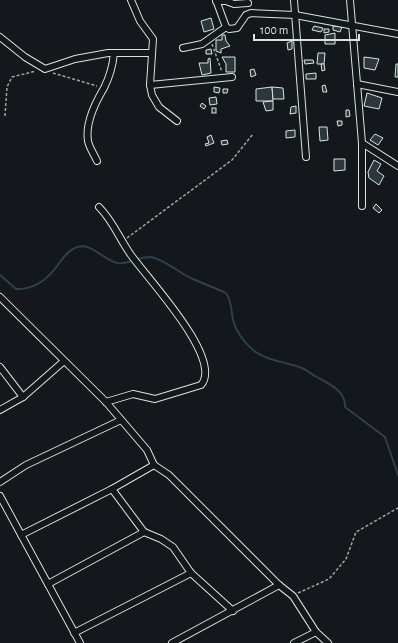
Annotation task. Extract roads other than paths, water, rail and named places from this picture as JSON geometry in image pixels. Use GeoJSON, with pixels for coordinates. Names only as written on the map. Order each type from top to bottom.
{"type":"FeatureCollection","features":[{"type":"Feature","properties":{"kind":"street"},"geometry":{"type":"LineString","coordinates":[[131,0],[140,21],[153,39],[150,85],[154,102],[177,121]]}},
{"type":"Feature","properties":{"kind":"street"},"geometry":{"type":"LineString","coordinates":[[183,48],[202,44],[226,27],[229,29],[237,28],[248,14],[247,1],[234,4],[226,0],[216,0],[226,27]]}},
{"type":"Feature","properties":{"kind":"street"},"geometry":{"type":"LineString","coordinates":[[294,0],[306,157]]}},
{"type":"Feature","properties":{"kind":"street"},"geometry":{"type":"LineString","coordinates":[[350,0],[362,143],[362,206]]}},
{"type":"Feature","properties":{"kind":"street"},"geometry":{"type":"LineString","coordinates":[[248,14],[295,15],[398,34]]}},
{"type":"Feature","properties":{"kind":"street"},"geometry":{"type":"LineString","coordinates":[[0,37],[25,57],[45,69],[75,59],[114,52],[151,53]]}},
{"type":"Feature","properties":{"kind":"street"},"geometry":{"type":"LineString","coordinates":[[97,161],[88,137],[90,120],[96,100],[104,88],[113,62],[114,52]]}},
{"type":"Feature","properties":{"kind":"street"},"geometry":{"type":"LineString","coordinates":[[150,85],[232,77]]}},
{"type":"Feature","properties":{"kind":"street"},"geometry":{"type":"LineString","coordinates":[[357,84],[398,92]]}},
{"type":"Feature","properties":{"kind":"street"},"geometry":{"type":"LineString","coordinates":[[362,143],[398,166]]}},
{"type":"Feature","properties":{"kind":"street"},"geometry":{"type":"LineString","coordinates":[[99,207],[109,217],[122,242],[197,343],[205,364],[206,373],[206,380],[201,385],[155,399],[133,394],[106,402]]}},
{"type":"Feature","properties":{"kind":"street"},"geometry":{"type":"LineString","coordinates":[[0,297],[106,402],[147,450],[154,465],[169,475],[279,585],[293,596],[316,632],[328,643]]}},
{"type":"Feature","properties":{"kind":"street"},"geometry":{"type":"LineString","coordinates":[[0,410],[23,397],[64,361]]}},
{"type":"Feature","properties":{"kind":"street"},"geometry":{"type":"LineString","coordinates":[[0,367],[23,397]]}},
{"type":"Feature","properties":{"kind":"street"},"geometry":{"type":"LineString","coordinates":[[0,482],[26,465],[121,420]]}},
{"type":"Feature","properties":{"kind":"street"},"geometry":{"type":"LineString","coordinates":[[21,535],[112,490],[154,465]]}},
{"type":"Feature","properties":{"kind":"street"},"geometry":{"type":"LineString","coordinates":[[112,490],[144,532],[161,539],[173,547],[191,573],[233,611]]}},
{"type":"Feature","properties":{"kind":"street"},"geometry":{"type":"LineString","coordinates":[[0,496],[80,643]]}},
{"type":"Feature","properties":{"kind":"street"},"geometry":{"type":"LineString","coordinates":[[48,584],[144,532]]}},
{"type":"Feature","properties":{"kind":"street"},"geometry":{"type":"LineString","coordinates":[[74,633],[191,573]]}},
{"type":"Feature","properties":{"kind":"street"},"geometry":{"type":"LineString","coordinates":[[172,643],[279,585]]}},
{"type":"Feature","properties":{"kind":"street"},"geometry":{"type":"LineString","coordinates":[[294,643],[316,632]]}},
{"type":"Feature","properties":{"kind":"waterway"},"geometry":{"type":"LineString","coordinates":[[0,275],[16,289],[23,289],[36,285],[52,273],[64,256],[69,252],[79,247],[85,247],[90,248],[117,263],[125,263],[146,257],[155,258],[188,277],[226,293],[230,303],[234,324],[238,333],[246,344],[264,357],[302,368],[335,388],[342,396],[345,407],[385,437],[398,475]]}}]}
